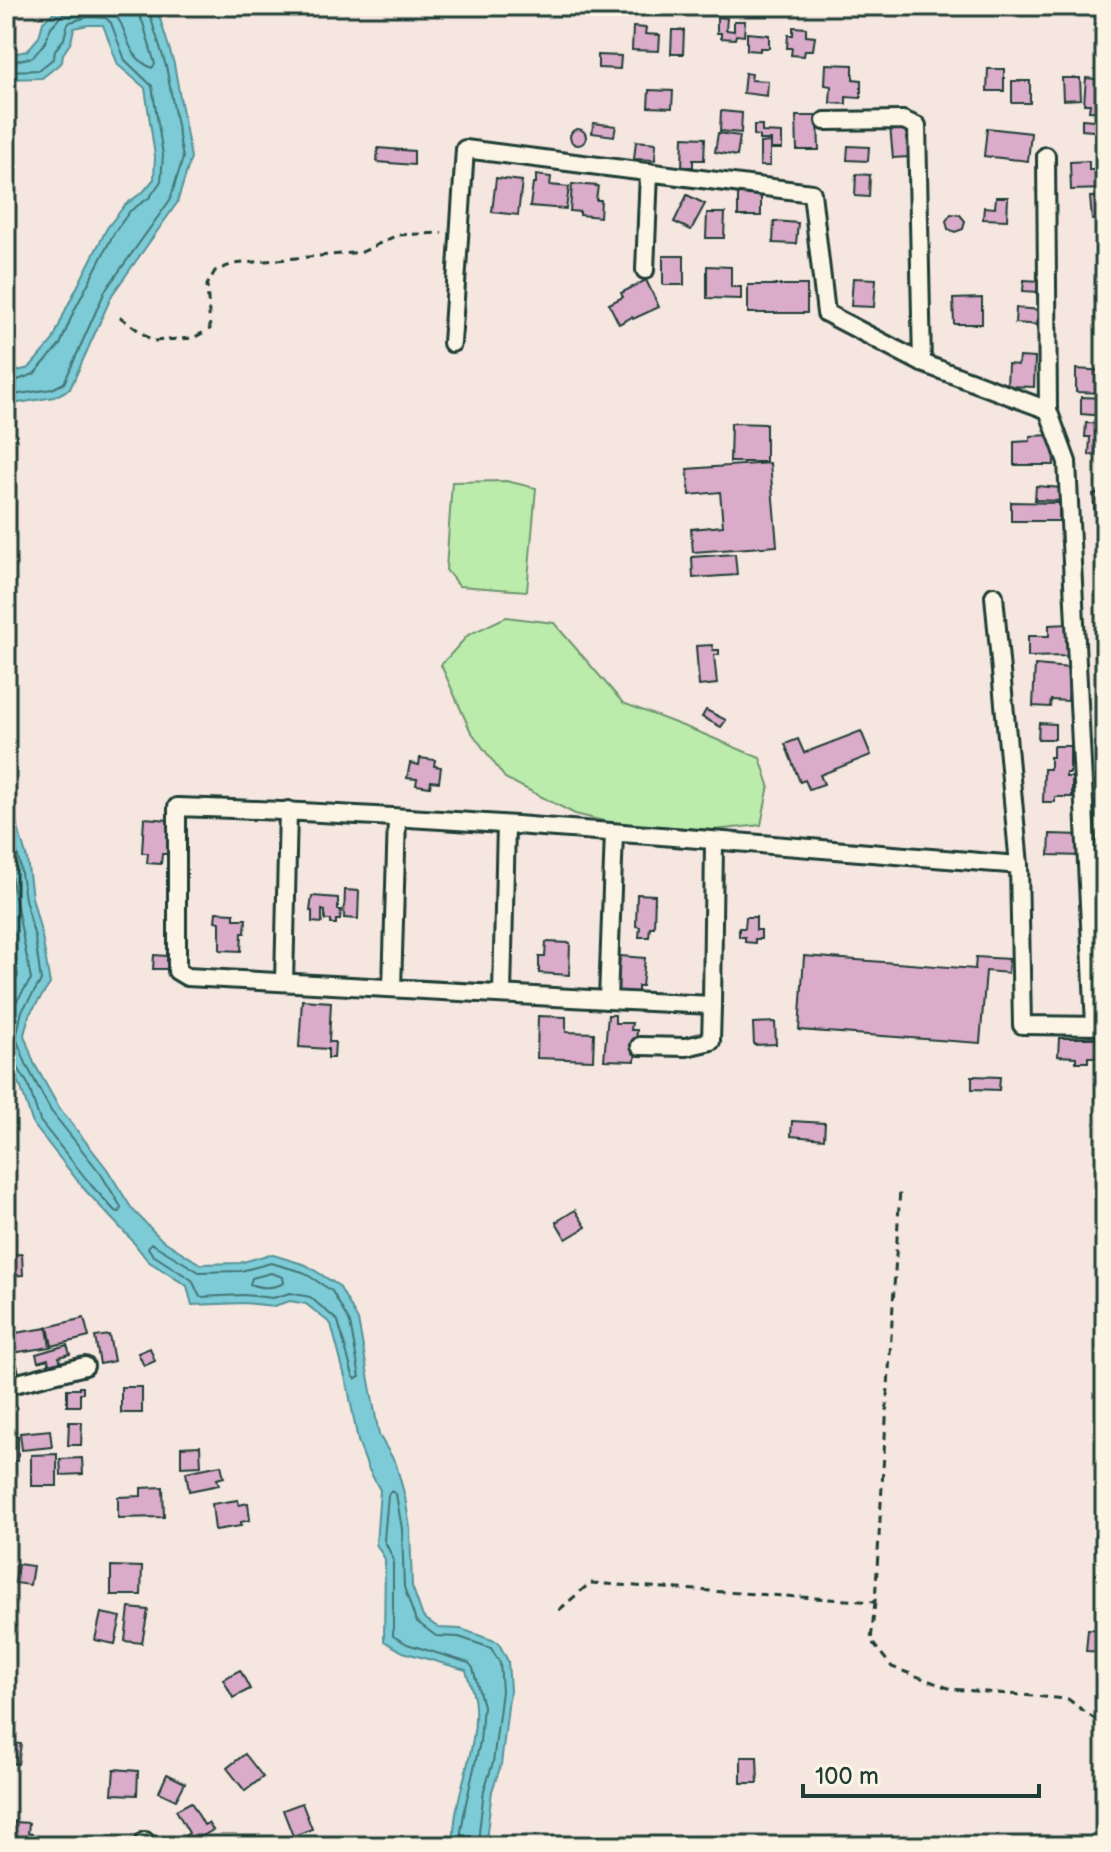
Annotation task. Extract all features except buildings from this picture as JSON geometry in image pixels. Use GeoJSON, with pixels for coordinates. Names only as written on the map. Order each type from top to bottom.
{"type":"FeatureCollection","features":[{"type":"Feature","properties":{"kind":"street"},"geometry":{"type":"LineString","coordinates":[[825,121],[903,120],[917,126],[922,363]]}},
{"type":"Feature","properties":{"kind":"street"},"geometry":{"type":"LineString","coordinates":[[452,343],[465,149],[812,193],[826,313],[922,363],[1048,410]]}},
{"type":"Feature","properties":{"kind":"street"},"geometry":{"type":"LineString","coordinates":[[994,596],[1019,865],[1022,1025],[1100,1025],[1067,462],[1048,410],[1046,156]]}},
{"type":"Feature","properties":{"kind":"street"},"geometry":{"type":"LineString","coordinates":[[645,270],[649,172]]}},
{"type":"Feature","properties":{"kind":"street"},"geometry":{"type":"LineString","coordinates":[[712,1005],[187,977],[177,971],[177,807],[288,810],[506,825],[1019,865]]}},
{"type":"Feature","properties":{"kind":"street"},"geometry":{"type":"LineString","coordinates":[[284,982],[288,810]]}},
{"type":"Feature","properties":{"kind":"street"},"geometry":{"type":"LineString","coordinates":[[392,988],[397,818]]}},
{"type":"Feature","properties":{"kind":"street"},"geometry":{"type":"LineString","coordinates":[[502,993],[506,825]]}},
{"type":"Feature","properties":{"kind":"street"},"geometry":{"type":"LineString","coordinates":[[608,1000],[614,833]]}},
{"type":"Feature","properties":{"kind":"street"},"geometry":{"type":"LineString","coordinates":[[640,1046],[686,1047],[711,1041],[714,841]]}},
{"type":"Feature","properties":{"kind":"street"},"geometry":{"type":"LineString","coordinates":[[6,1386],[85,1366]]}},
{"type":"Feature","properties":{"kind":"path"},"geometry":{"type":"LineString","coordinates":[[120,317],[153,341],[193,338],[210,329],[207,285],[215,271],[233,264],[362,252],[397,235],[445,233],[461,227]]}},
{"type":"Feature","properties":{"kind":"path"},"geometry":{"type":"LineString","coordinates":[[900,1189],[871,1641],[892,1667],[951,1689],[1068,1699],[1105,1727]]}},
{"type":"Feature","properties":{"kind":"path"},"geometry":{"type":"LineString","coordinates":[[559,1610],[590,1583],[875,1602]]}},
{"type":"Feature","properties":{"kind":"green space"},"geometry":{"type":"Polygon","coordinates":[[[506,481],[536,488],[527,591],[459,586],[446,570],[452,482],[506,481]]]}},
{"type":"Feature","properties":{"kind":"green space"},"geometry":{"type":"Polygon","coordinates":[[[506,617],[554,623],[623,703],[760,758],[769,785],[761,825],[714,830],[612,823],[575,814],[505,778],[470,730],[441,665],[468,635],[506,617]]]}},
{"type":"Feature","properties":{"kind":"water"},"geometry":{"type":"Polygon","coordinates":[[[63,6],[151,6],[158,12],[174,64],[191,158],[177,203],[112,295],[70,389],[54,397],[6,405],[6,374],[29,368],[53,340],[107,228],[125,205],[154,179],[155,156],[145,88],[118,65],[103,25],[74,28],[62,62],[42,78],[6,79],[6,55],[27,51],[39,37],[43,22],[63,6]]]}},
{"type":"Feature","properties":{"kind":"water"},"geometry":{"type":"Polygon","coordinates":[[[6,786],[27,859],[50,984],[29,1015],[24,1035],[34,1063],[58,1106],[107,1169],[132,1209],[161,1239],[200,1264],[240,1263],[270,1254],[306,1265],[339,1286],[358,1320],[379,1435],[396,1464],[405,1497],[410,1528],[412,1586],[423,1617],[439,1628],[461,1629],[498,1642],[508,1661],[510,1690],[501,1765],[492,1791],[488,1846],[454,1846],[456,1811],[475,1725],[474,1698],[466,1670],[403,1652],[384,1641],[385,1559],[376,1544],[380,1490],[358,1441],[331,1324],[306,1304],[290,1301],[274,1306],[244,1303],[192,1305],[187,1286],[148,1261],[85,1190],[33,1124],[21,1088],[6,1063],[6,786]]]}}]}
